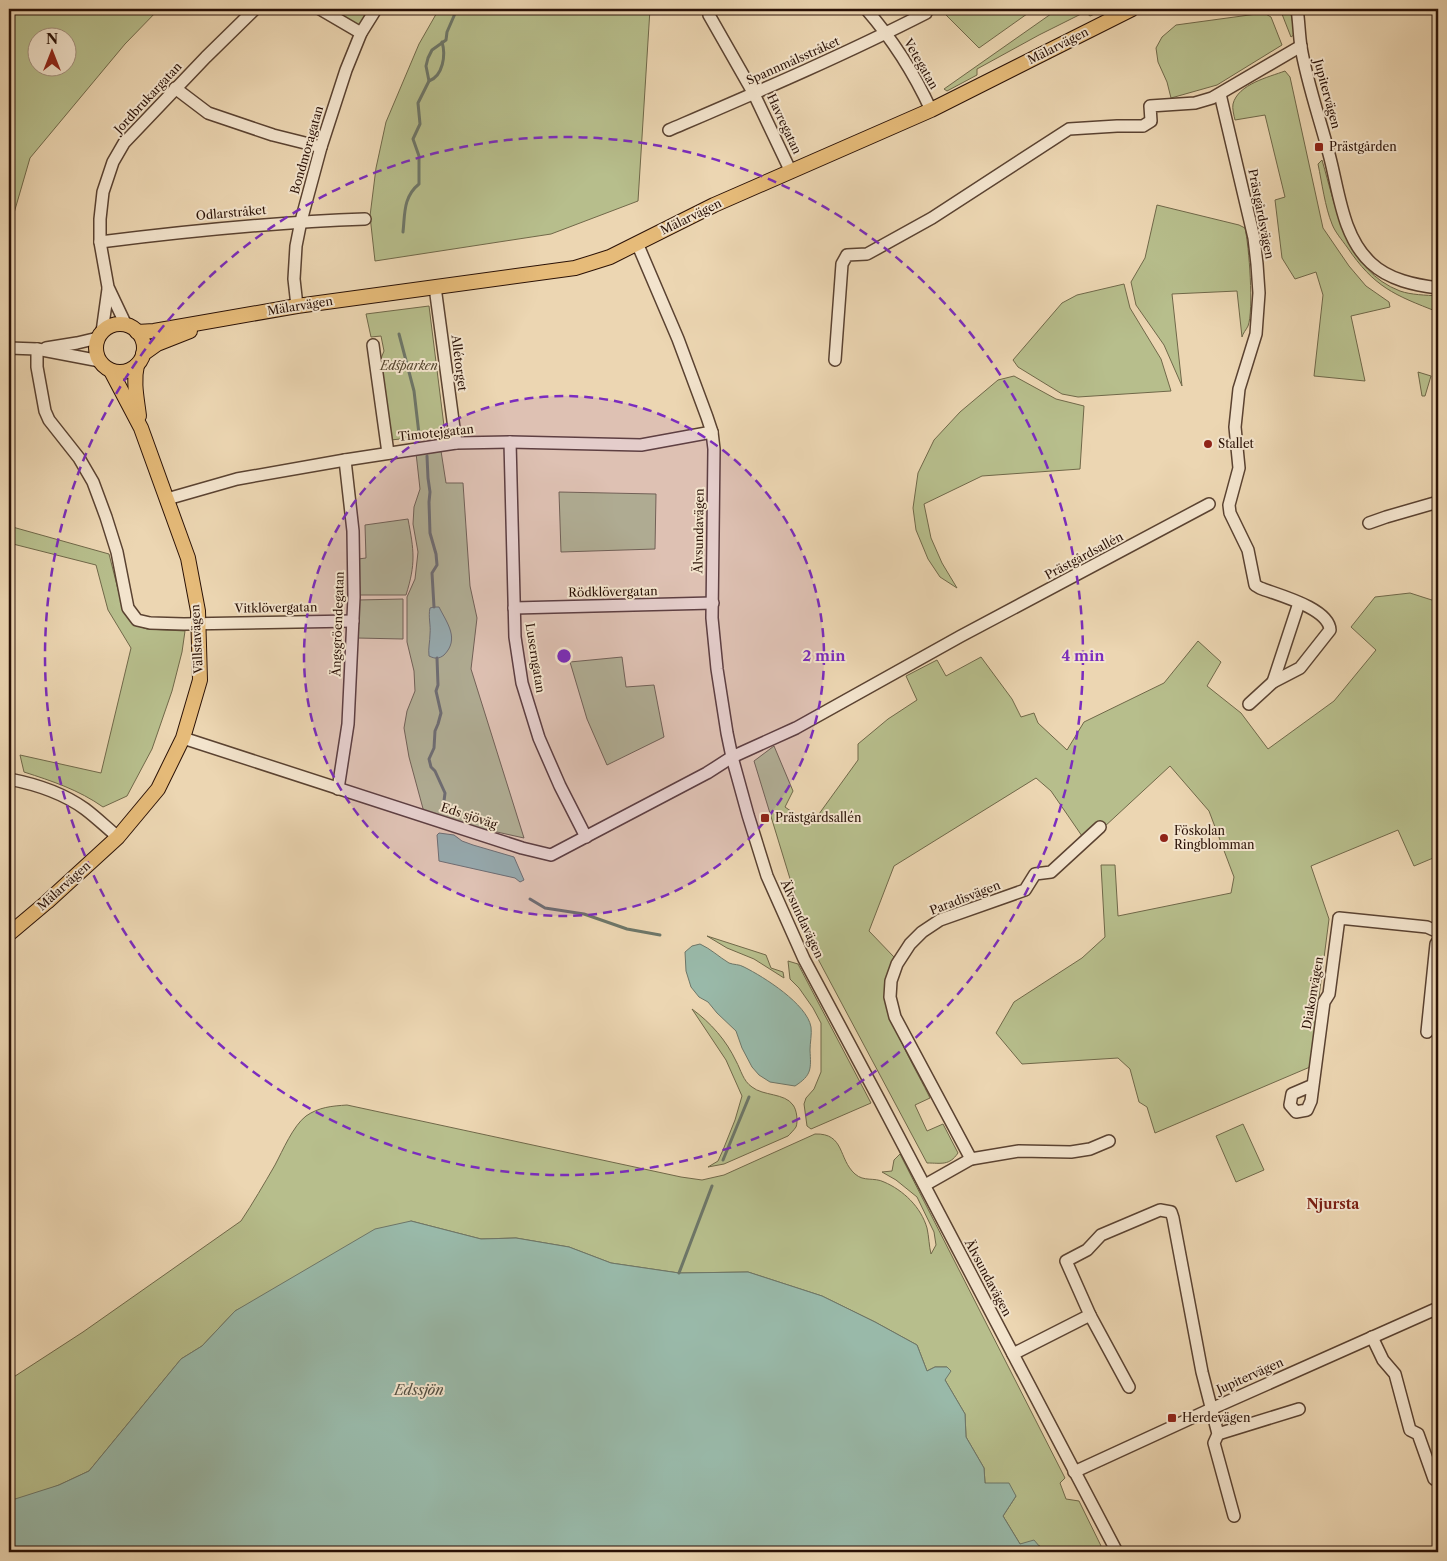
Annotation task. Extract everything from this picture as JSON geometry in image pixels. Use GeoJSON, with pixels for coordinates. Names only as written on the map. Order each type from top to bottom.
{"type":"FeatureCollection","features":[{"type":"Feature","properties":{"kind":"main road","name":"Mälarvägen"},"geometry":{"type":"LineString","coordinates":[[132,328],[154,331],[298,306],[575,268],[610,257],[714,205],[979,88],[1132,9]]}},
{"type":"Feature","properties":{"kind":"main road","name":"Mälarvägen"},"geometry":{"type":"LineString","coordinates":[[140,359],[157,344],[218,320]]}},
{"type":"Feature","properties":{"kind":"main road"},"geometry":{"type":"LineString","coordinates":[[115,325],[132,328],[143,343],[140,359],[127,371],[118,373],[111,371],[100,361],[97,349],[100,335],[115,325]]}},
{"type":"Feature","properties":{"kind":"main road","name":"Vällstavägen"},"geometry":{"type":"LineString","coordinates":[[140,359],[135,376],[135,384],[141,428]]}},
{"type":"Feature","properties":{"kind":"main road","name":"Vällstavägen"},"geometry":{"type":"LineString","coordinates":[[111,371],[141,428],[188,558],[199,624],[200,680],[182,738],[158,789],[118,837]]}},
{"type":"Feature","properties":{"kind":"main road","name":"Mälarvägen"},"geometry":{"type":"LineString","coordinates":[[9,934],[118,837]]}},
{"type":"Feature","properties":{"kind":"street","name":"Jordbrukargatan"},"geometry":{"type":"LineString","coordinates":[[100,335],[108,287],[100,242],[100,219],[103,192],[113,162],[124,143],[175,88],[255,9]]}},
{"type":"Feature","properties":{"kind":"street"},"geometry":{"type":"LineString","coordinates":[[320,9],[361,33]]}},
{"type":"Feature","properties":{"kind":"street","name":"Bondmoragatan"},"geometry":{"type":"LineString","coordinates":[[298,306],[294,279],[296,246],[301,221],[321,147],[346,70],[361,33],[376,9]]}},
{"type":"Feature","properties":{"kind":"street","name":"Havregatan"},"geometry":{"type":"LineString","coordinates":[[708,9],[709,15],[754,94],[791,172]]}},
{"type":"Feature","properties":{"kind":"street","name":"Vetegatan"},"geometry":{"type":"LineString","coordinates":[[866,9],[887,33],[906,61],[931,110]]}},
{"type":"Feature","properties":{"kind":"street","name":"Jupitervägen"},"geometry":{"type":"LineString","coordinates":[[1297,9],[1301,46],[1346,221],[1356,244],[1371,264],[1395,279],[1421,286],[1438,288]]}},
{"type":"Feature","properties":{"kind":"street","name":"Jupitervägen"},"geometry":{"type":"LineString","coordinates":[[1300,29],[1304,9]]}},
{"type":"Feature","properties":{"kind":"street","name":"Spannmålsstråket"},"geometry":{"type":"LineString","coordinates":[[669,130],[754,94],[926,13]]}},
{"type":"Feature","properties":{"kind":"street"},"geometry":{"type":"LineString","coordinates":[[834,360],[842,264],[848,255],[867,254],[932,218],[1069,129],[1143,126],[1151,121],[1150,106],[1195,103],[1220,94],[1301,46]]}},
{"type":"Feature","properties":{"kind":"street"},"geometry":{"type":"LineString","coordinates":[[175,88],[208,113],[273,135],[321,147]]}},
{"type":"Feature","properties":{"kind":"street","name":"Prästgårdsvägen"},"geometry":{"type":"LineString","coordinates":[[1220,94],[1254,238],[1259,293],[1256,334],[1239,389],[1236,427],[1239,468],[1228,504],[1230,513],[1248,550],[1255,585],[1308,606],[1328,621],[1330,630],[1300,668],[1273,682],[1249,704]]}},
{"type":"Feature","properties":{"kind":"street","name":"Odlarstråket"},"geometry":{"type":"LineString","coordinates":[[100,242],[213,228],[301,221],[365,219]]}},
{"type":"Feature","properties":{"kind":"street","name":"Älvsundavägen"},"geometry":{"type":"LineString","coordinates":[[637,243],[678,339],[712,432],[714,449],[712,618],[717,669],[732,757],[768,876],[795,940],[1117,1552]]}},
{"type":"Feature","properties":{"kind":"street","name":"Jordbrukargatan"},"geometry":{"type":"LineString","coordinates":[[108,287],[132,328]]}},
{"type":"Feature","properties":{"kind":"street","name":"Allétorget"},"geometry":{"type":"LineString","coordinates":[[435,287],[456,443]]}},
{"type":"Feature","properties":{"kind":"street"},"geometry":{"type":"LineString","coordinates":[[37,349],[77,343],[100,335]]}},
{"type":"Feature","properties":{"kind":"street"},"geometry":{"type":"LineString","coordinates":[[373,345],[388,453]]}},
{"type":"Feature","properties":{"kind":"street"},"geometry":{"type":"LineString","coordinates":[[9,348],[37,349],[100,361]]}},
{"type":"Feature","properties":{"kind":"street","name":"Vitklövergatan"},"geometry":{"type":"LineString","coordinates":[[37,349],[37,367],[45,411],[49,420],[79,458],[93,482],[116,552],[128,608],[137,620],[150,623],[199,624],[354,621]]}},
{"type":"Feature","properties":{"kind":"street","name":"Timotejgatan"},"geometry":{"type":"LineString","coordinates":[[167,500],[237,479],[456,443],[510,442],[641,445],[712,432]]}},
{"type":"Feature","properties":{"kind":"street","name":"Luserngatan"},"geometry":{"type":"LineString","coordinates":[[510,442],[515,637],[522,683],[536,729],[560,786],[586,837]]}},
{"type":"Feature","properties":{"kind":"street","name":"Ängsgröendegatan"},"geometry":{"type":"LineString","coordinates":[[338,789],[348,724],[354,621],[353,531],[345,460]]}},
{"type":"Feature","properties":{"kind":"street"},"geometry":{"type":"LineString","coordinates":[[1369,523],[1438,502]]}},
{"type":"Feature","properties":{"kind":"street","name":"Prästgårdsallén"},"geometry":{"type":"LineString","coordinates":[[732,757],[796,728],[961,636],[1209,504]]}},
{"type":"Feature","properties":{"kind":"street","name":"Rödklövergatan"},"geometry":{"type":"LineString","coordinates":[[514,608],[713,603]]}},
{"type":"Feature","properties":{"kind":"street","name":"Prästgårdsvägen"},"geometry":{"type":"LineString","coordinates":[[1273,682],[1299,603]]}},
{"type":"Feature","properties":{"kind":"street","name":"Eds sjöväg"},"geometry":{"type":"LineString","coordinates":[[182,738],[522,848],[551,855],[732,757]]}},
{"type":"Feature","properties":{"kind":"street"},"geometry":{"type":"LineString","coordinates":[[9,779],[34,785],[61,795],[85,809],[118,837]]}},
{"type":"Feature","properties":{"kind":"street","name":"Paradisvägen"},"geometry":{"type":"LineString","coordinates":[[971,1159],[895,1017],[890,997],[891,981],[897,964],[910,944],[922,932],[940,920],[1025,890],[1035,874],[1051,872],[1100,827]]}},
{"type":"Feature","properties":{"kind":"street","name":"Diakonvägen"},"geometry":{"type":"LineString","coordinates":[[1313,1085],[1324,1002],[1329,994],[1339,918],[1427,927],[1438,932]]}},
{"type":"Feature","properties":{"kind":"street"},"geometry":{"type":"LineString","coordinates":[[1427,1032],[1436,944],[1438,941]]}},
{"type":"Feature","properties":{"kind":"street"},"geometry":{"type":"LineString","coordinates":[[925,1185],[971,1159],[1019,1151],[1090,1149],[1109,1141]]}},
{"type":"Feature","properties":{"kind":"street"},"geometry":{"type":"LineString","coordinates":[[1129,1387],[1090,1315],[1066,1260],[1087,1250],[1101,1235],[1160,1210],[1171,1212],[1202,1372],[1218,1434],[1214,1443],[1234,1516]]}},
{"type":"Feature","properties":{"kind":"street","name":"Jupitervägen"},"geometry":{"type":"LineString","coordinates":[[1074,1472],[1438,1308]]}},
{"type":"Feature","properties":{"kind":"street"},"geometry":{"type":"LineString","coordinates":[[1013,1354],[1090,1315]]}},
{"type":"Feature","properties":{"kind":"street"},"geometry":{"type":"LineString","coordinates":[[1372,1337],[1382,1360],[1395,1374],[1410,1430],[1418,1434],[1434,1479],[1438,1478]]}},
{"type":"Feature","properties":{"kind":"street"},"geometry":{"type":"LineString","coordinates":[[1218,1434],[1299,1409]]}},
{"type":"Feature","properties":{"kind":"green space"},"geometry":{"type":"Polygon","coordinates":[[[9,9],[159,9],[125,44],[30,158],[14,213],[10,248],[9,296],[9,9]]]}},
{"type":"Feature","properties":{"kind":"green space"},"geometry":{"type":"Polygon","coordinates":[[[328,9],[371,9],[362,27],[328,9]]]}},
{"type":"Feature","properties":{"kind":"green space"},"geometry":{"type":"Polygon","coordinates":[[[439,9],[650,9],[638,201],[551,234],[375,261],[370,216],[376,168],[386,122],[419,44],[439,9]]]}},
{"type":"Feature","properties":{"kind":"green space"},"geometry":{"type":"Polygon","coordinates":[[[940,9],[1034,9],[979,48],[940,9]]]}},
{"type":"Feature","properties":{"kind":"green space"},"geometry":{"type":"Polygon","coordinates":[[[1058,9],[1106,9],[1090,16],[1085,12],[977,69],[977,75],[947,91],[944,89],[1058,9]]]}},
{"type":"Feature","properties":{"kind":"green space"},"geometry":{"type":"Polygon","coordinates":[[[1280,9],[1290,9],[1295,34],[1291,37],[1280,9]]]}},
{"type":"Feature","properties":{"kind":"green space"},"geometry":{"type":"Polygon","coordinates":[[[1264,13],[1271,17],[1282,45],[1217,85],[1171,98],[1167,82],[1158,62],[1156,48],[1162,37],[1176,25],[1264,13]]]}},
{"type":"Feature","properties":{"kind":"green space"},"geometry":{"type":"Polygon","coordinates":[[[1285,71],[1290,77],[1323,228],[1349,266],[1366,286],[1389,302],[1390,307],[1351,316],[1365,381],[1314,376],[1323,295],[1316,272],[1295,279],[1282,258],[1275,200],[1285,197],[1265,115],[1235,120],[1233,104],[1241,91],[1255,82],[1285,71]]]}},
{"type":"Feature","properties":{"kind":"green space"},"geometry":{"type":"Polygon","coordinates":[[[1322,160],[1346,236],[1367,269],[1382,282],[1400,291],[1438,296],[1438,312],[1397,295],[1376,281],[1357,261],[1333,227],[1318,164],[1322,160]]]}},
{"type":"Feature","properties":{"kind":"green space"},"geometry":{"type":"Polygon","coordinates":[[[1157,205],[1239,225],[1245,228],[1247,236],[1251,307],[1248,326],[1242,337],[1237,291],[1172,294],[1182,386],[1164,345],[1136,305],[1131,282],[1145,258],[1157,205]]]}},
{"type":"Feature","properties":{"kind":"green space"},"geometry":{"type":"Polygon","coordinates":[[[1124,284],[1130,308],[1161,359],[1171,391],[1078,397],[1062,394],[1018,367],[1013,360],[1062,303],[1077,295],[1124,284]]]}},
{"type":"Feature","properties":{"kind":"green space","name":"Edsparken"},"geometry":{"type":"Polygon","coordinates":[[[429,306],[445,434],[391,440],[380,361],[384,351],[381,336],[371,337],[366,314],[429,306]]]}},
{"type":"Feature","properties":{"kind":"green space"},"geometry":{"type":"Polygon","coordinates":[[[1418,372],[1431,376],[1425,396],[1422,396],[1418,372]]]}},
{"type":"Feature","properties":{"kind":"green space"},"geometry":{"type":"Polygon","coordinates":[[[1014,376],[1056,399],[1084,406],[1080,469],[982,476],[924,504],[931,538],[942,563],[957,588],[940,577],[928,559],[916,530],[913,508],[918,473],[934,440],[960,412],[998,380],[1014,376]]]}},
{"type":"Feature","properties":{"kind":"green space"},"geometry":{"type":"Polygon","coordinates":[[[441,451],[446,483],[463,483],[470,586],[477,618],[471,669],[524,838],[425,816],[409,757],[404,728],[407,711],[415,691],[414,671],[407,642],[407,597],[415,579],[418,552],[413,524],[414,507],[420,489],[416,453],[441,451]]]}},
{"type":"Feature","properties":{"kind":"green space"},"geometry":{"type":"Polygon","coordinates":[[[559,492],[656,494],[655,549],[561,552],[559,492]]]}},
{"type":"Feature","properties":{"kind":"green space"},"geometry":{"type":"Polygon","coordinates":[[[408,519],[412,540],[413,565],[406,595],[358,595],[358,559],[366,558],[365,525],[408,519]]]}},
{"type":"Feature","properties":{"kind":"green space"},"geometry":{"type":"Polygon","coordinates":[[[9,526],[109,554],[124,613],[133,624],[147,629],[185,631],[182,652],[172,691],[152,749],[127,796],[103,807],[75,791],[24,772],[20,755],[101,773],[131,648],[108,610],[96,565],[9,543],[9,526]]]}},
{"type":"Feature","properties":{"kind":"green space"},"geometry":{"type":"Polygon","coordinates":[[[1410,593],[1438,602],[1438,856],[1414,866],[1398,830],[1311,866],[1329,919],[1310,1067],[1155,1133],[1147,1107],[1139,1102],[1130,1069],[1118,1058],[1022,1064],[996,1033],[1014,1002],[1082,958],[1105,937],[1101,865],[1115,865],[1118,916],[1231,893],[1234,877],[1209,811],[1170,766],[1103,828],[1098,822],[1082,836],[1051,791],[1036,778],[894,866],[869,931],[894,957],[886,985],[887,1005],[903,1046],[930,1098],[915,1105],[927,1131],[943,1124],[958,1153],[948,1162],[927,1163],[818,959],[795,895],[754,761],[774,746],[793,791],[785,807],[811,825],[858,760],[858,744],[888,719],[917,700],[906,676],[937,660],[946,676],[981,657],[1012,699],[1021,717],[1034,713],[1038,723],[1067,750],[1084,722],[1164,683],[1198,641],[1221,662],[1207,686],[1241,713],[1268,749],[1334,701],[1376,650],[1351,627],[1375,597],[1410,593]]]}},
{"type":"Feature","properties":{"kind":"green space"},"geometry":{"type":"Polygon","coordinates":[[[403,599],[403,639],[357,638],[358,600],[403,599]]]}},
{"type":"Feature","properties":{"kind":"green space"},"geometry":{"type":"Polygon","coordinates":[[[622,657],[626,687],[654,685],[664,737],[607,765],[587,719],[570,662],[622,657]]]}},
{"type":"Feature","properties":{"kind":"green space"},"geometry":{"type":"Polygon","coordinates":[[[707,936],[766,955],[771,968],[783,972],[784,978],[754,959],[727,948],[707,936]]]}},
{"type":"Feature","properties":{"kind":"green space"},"geometry":{"type":"Polygon","coordinates":[[[788,961],[798,964],[871,1103],[811,1129],[807,1126],[804,1104],[806,1098],[814,1089],[821,1072],[821,1023],[799,988],[790,979],[788,961]]]}},
{"type":"Feature","properties":{"kind":"green space"},"geometry":{"type":"Polygon","coordinates":[[[692,1009],[712,1026],[723,1039],[749,1085],[762,1092],[785,1098],[793,1105],[797,1125],[788,1136],[724,1164],[708,1167],[718,1161],[735,1120],[742,1096],[726,1060],[692,1009]]]}},
{"type":"Feature","properties":{"kind":"green space"},"geometry":{"type":"Polygon","coordinates":[[[347,1105],[702,1180],[724,1175],[815,1134],[825,1135],[836,1142],[855,1174],[862,1178],[877,1180],[891,1185],[916,1206],[927,1228],[931,1254],[936,1245],[934,1232],[917,1197],[896,1180],[882,1172],[892,1171],[894,1160],[900,1154],[1065,1478],[1060,1483],[1066,1499],[1079,1501],[1104,1552],[1028,1552],[1040,1546],[1020,1544],[1003,1516],[1016,1496],[985,1483],[984,1468],[966,1437],[965,1414],[945,1380],[947,1367],[935,1367],[927,1371],[917,1345],[822,1296],[748,1272],[679,1273],[611,1263],[569,1247],[516,1238],[481,1239],[411,1221],[235,1311],[202,1346],[181,1359],[89,1471],[9,1505],[9,1380],[83,1332],[241,1221],[301,1120],[321,1109],[347,1105]]]}},
{"type":"Feature","properties":{"kind":"green space"},"geometry":{"type":"Polygon","coordinates":[[[1243,1124],[1264,1170],[1236,1182],[1216,1136],[1243,1124]]]}},
{"type":"Feature","properties":{"kind":"water"},"geometry":{"type":"Polygon","coordinates":[[[439,607],[452,637],[449,649],[444,655],[437,658],[429,656],[429,611],[430,608],[439,607]]]}},
{"type":"Feature","properties":{"kind":"water"},"geometry":{"type":"Polygon","coordinates":[[[439,833],[454,835],[462,841],[514,857],[524,880],[520,882],[515,878],[439,861],[437,835],[439,833]]]}},
{"type":"Feature","properties":{"kind":"water"},"geometry":{"type":"Polygon","coordinates":[[[700,944],[729,963],[742,966],[773,984],[802,1009],[811,1027],[810,1067],[805,1078],[795,1086],[770,1082],[759,1075],[752,1067],[742,1048],[736,1031],[708,1002],[699,997],[691,987],[686,971],[685,952],[692,946],[700,944]]]}},
{"type":"Feature","properties":{"kind":"water","name":"Edssjön"},"geometry":{"type":"Polygon","coordinates":[[[411,1221],[481,1239],[516,1238],[569,1247],[611,1263],[679,1273],[748,1272],[822,1296],[875,1322],[917,1345],[927,1371],[935,1367],[947,1367],[951,1371],[945,1380],[965,1414],[966,1437],[984,1468],[985,1483],[1009,1483],[1016,1496],[1003,1516],[1020,1544],[1034,1540],[1040,1547],[1028,1552],[9,1552],[9,1505],[12,1500],[59,1485],[89,1471],[181,1359],[202,1346],[235,1311],[375,1229],[411,1221]]]}},
{"type":"Feature","properties":{"kind":"waterway"},"geometry":{"type":"LineString","coordinates":[[403,232],[407,200],[419,184],[419,156],[413,139],[420,124],[418,103],[429,81],[426,66],[432,50],[446,40],[447,32],[457,9]]}},
{"type":"Feature","properties":{"kind":"waterway"},"geometry":{"type":"LineString","coordinates":[[429,81],[440,70],[444,53],[442,42]]}},
{"type":"Feature","properties":{"kind":"waterway"},"geometry":{"type":"LineString","coordinates":[[399,334],[414,391],[419,434]]}},
{"type":"Feature","properties":{"kind":"waterway"},"geometry":{"type":"LineString","coordinates":[[427,456],[430,492],[430,533],[437,565],[432,573],[434,607]]}},
{"type":"Feature","properties":{"kind":"waterway"},"geometry":{"type":"LineString","coordinates":[[437,658],[438,685],[436,691],[441,713],[435,731],[434,748],[429,759],[431,767],[435,771],[445,793],[443,809]]}},
{"type":"Feature","properties":{"kind":"waterway"},"geometry":{"type":"LineString","coordinates":[[530,899],[545,908],[584,914],[627,929],[660,935]]}},
{"type":"Feature","properties":{"kind":"waterway"},"geometry":{"type":"LineString","coordinates":[[723,1160],[749,1097]]}},
{"type":"Feature","properties":{"kind":"waterway"},"geometry":{"type":"LineString","coordinates":[[679,1273],[712,1186]]}},
{"type":"Feature","properties":{"kind":"place","name":"Prästgården"},"geometry":{"type":"Point","coordinates":[1319,147]}},
{"type":"Feature","properties":{"kind":"place","name":"Stallet"},"geometry":{"type":"Point","coordinates":[1208,444]}},
{"type":"Feature","properties":{"kind":"place","name":"Prästgårdsallén"},"geometry":{"type":"Point","coordinates":[765,818]}},
{"type":"Feature","properties":{"kind":"place","name":"Föskolan Ringblomman"},"geometry":{"type":"Point","coordinates":[1164,838]}},
{"type":"Feature","properties":{"kind":"place","name":"Herdevägen"},"geometry":{"type":"Point","coordinates":[1172,1418]}},
{"type":"Feature","properties":{"kind":"district","name":"Njursta"},"geometry":{"type":"Point","coordinates":[1333,1204]}}]}
